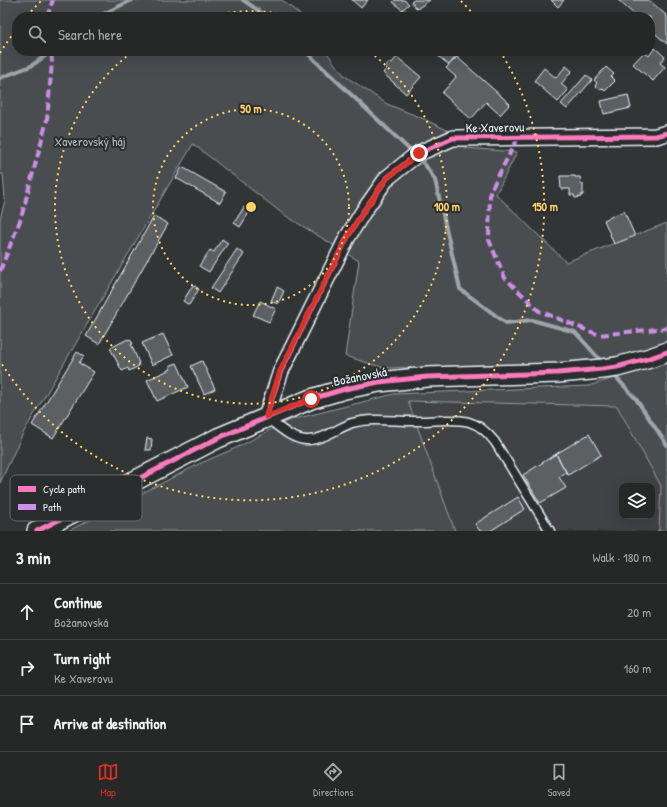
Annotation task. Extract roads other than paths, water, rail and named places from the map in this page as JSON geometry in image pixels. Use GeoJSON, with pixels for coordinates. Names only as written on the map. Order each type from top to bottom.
{"type":"FeatureCollection","features":[{"type":"Feature","properties":{"kind":"street","name":"Ke Xaverovu"},"geometry":{"type":"LineString","coordinates":[[266,417],[280,371],[347,238],[387,178],[415,156],[453,138],[656,136],[667,132]]}},
{"type":"Feature","properties":{"kind":"street","name":"Božanovská"},"geometry":{"type":"LineString","coordinates":[[142,477],[218,438],[266,417],[311,399],[345,389],[380,382],[427,377],[558,373],[610,368],[667,352]]}},
{"type":"Feature","properties":{"kind":"street","name":"Božanovská"},"geometry":{"type":"LineString","coordinates":[[37,531],[56,521]]}},
{"type":"Feature","properties":{"kind":"lane"},"geometry":{"type":"LineString","coordinates":[[266,417],[291,436],[298,439],[308,440],[315,439],[353,423],[364,421],[434,420],[470,422],[477,425],[495,442],[550,531]]}},
{"type":"Feature","properties":{"kind":"waterway"},"geometry":{"type":"LineString","coordinates":[[107,12],[132,0]]}},
{"type":"Feature","properties":{"kind":"waterway"},"geometry":{"type":"LineString","coordinates":[[243,0],[261,12]]}},
{"type":"Feature","properties":{"kind":"waterway"},"geometry":{"type":"LineString","coordinates":[[0,78],[31,66],[45,56]]}},
{"type":"Feature","properties":{"kind":"waterway"},"geometry":{"type":"LineString","coordinates":[[310,56],[413,153]]}},
{"type":"Feature","properties":{"kind":"waterway"},"geometry":{"type":"LineString","coordinates":[[418,158],[426,166],[435,180],[460,289],[506,323],[532,320],[575,332],[603,363]]}},
{"type":"Feature","properties":{"kind":"waterway"},"geometry":{"type":"LineString","coordinates":[[613,374],[636,399],[667,445]]}},
{"type":"Feature","properties":{"kind":"park label","name":"Xaverovský háj"},"geometry":{"type":"Point","coordinates":[90,141]}}]}
